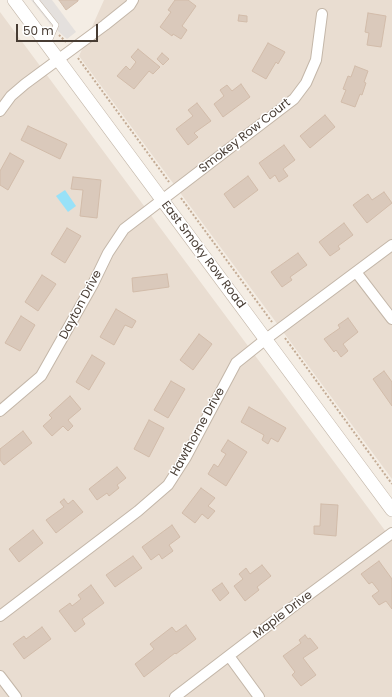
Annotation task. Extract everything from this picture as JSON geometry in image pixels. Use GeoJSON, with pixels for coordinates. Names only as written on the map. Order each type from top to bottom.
{"type":"FeatureCollection","features":[{"type":"Feature","properties":{"kind":"street","name":"East Smoky Row Road"},"geometry":{"type":"LineString","coordinates":[[14,0],[392,510]]}},
{"type":"Feature","properties":{"kind":"street"},"geometry":{"type":"LineString","coordinates":[[0,111],[16,92],[105,25],[130,5],[133,0]]}},
{"type":"Feature","properties":{"kind":"street","name":"Smokey Row Court"},"geometry":{"type":"LineString","coordinates":[[162,200],[294,99],[306,83],[316,60],[322,14]]}},
{"type":"Feature","properties":{"kind":"street","name":"Dayton Drive"},"geometry":{"type":"LineString","coordinates":[[0,411],[41,376],[93,284],[108,253],[124,229],[162,200]]}},
{"type":"Feature","properties":{"kind":"street","name":"Hawthorne Drive"},"geometry":{"type":"LineString","coordinates":[[0,616],[138,511],[168,485],[186,457],[236,364],[392,245]]}},
{"type":"Feature","properties":{"kind":"street"},"geometry":{"type":"LineString","coordinates":[[356,272],[392,319]]}},
{"type":"Feature","properties":{"kind":"street","name":"Maple Drive"},"geometry":{"type":"LineString","coordinates":[[175,697],[392,534]]}},
{"type":"Feature","properties":{"kind":"street"},"geometry":{"type":"LineString","coordinates":[[229,656],[259,697]]}},
{"type":"Feature","properties":{"kind":"street"},"geometry":{"type":"LineString","coordinates":[[0,676],[16,697]]}},
{"type":"Feature","properties":{"kind":"lane"},"geometry":{"type":"LineString","coordinates":[[36,0],[56,25],[47,45]]}},
{"type":"Feature","properties":{"kind":"path"},"geometry":{"type":"LineString","coordinates":[[78,59],[168,181]]}},
{"type":"Feature","properties":{"kind":"path"},"geometry":{"type":"LineString","coordinates":[[182,199],[392,484]]}},
{"type":"Feature","properties":{"kind":"shaded area"},"geometry":{"type":"Polygon","coordinates":[[[31,0],[52,0],[76,32],[67,39],[50,24],[31,0]]]}},
{"type":"Feature","properties":{"kind":"shaded area"},"geometry":{"type":"Polygon","coordinates":[[[104,0],[392,0],[392,479],[79,56],[104,0]]]}},
{"type":"Feature","properties":{"kind":"shaded area"},"geometry":{"type":"Polygon","coordinates":[[[0,12],[392,540],[392,697],[0,697],[0,12]]]}},
{"type":"Feature","properties":{"kind":"water"},"geometry":{"type":"Polygon","coordinates":[[[65,190],[76,206],[68,212],[56,196],[65,190]]]}},
{"type":"Feature","properties":{"kind":"building"},"geometry":{"type":"Polygon","coordinates":[[[59,0],[78,0],[78,1],[66,10],[59,0]]]}},
{"type":"Feature","properties":{"kind":"building"},"geometry":{"type":"Polygon","coordinates":[[[175,0],[188,0],[196,6],[182,26],[187,30],[181,39],[173,34],[172,36],[160,27],[171,12],[168,10],[175,0]]]}},
{"type":"Feature","properties":{"kind":"building"},"geometry":{"type":"Polygon","coordinates":[[[368,13],[386,16],[381,47],[367,45],[369,33],[365,32],[368,13]]]}},
{"type":"Feature","properties":{"kind":"building"},"geometry":{"type":"Polygon","coordinates":[[[239,15],[247,16],[247,22],[238,21],[239,15]]]}},
{"type":"Feature","properties":{"kind":"building"},"geometry":{"type":"Polygon","coordinates":[[[268,43],[285,52],[278,64],[276,62],[266,79],[252,71],[268,43]]]}},
{"type":"Feature","properties":{"kind":"building"},"geometry":{"type":"Polygon","coordinates":[[[138,49],[160,67],[153,74],[149,71],[134,89],[117,76],[126,66],[130,70],[136,62],[131,57],[138,49]]]}},
{"type":"Feature","properties":{"kind":"building"},"geometry":{"type":"Polygon","coordinates":[[[162,53],[169,59],[163,65],[157,59],[162,53]]]}},
{"type":"Feature","properties":{"kind":"building"},"geometry":{"type":"Polygon","coordinates":[[[355,66],[368,71],[364,82],[366,83],[362,95],[360,94],[355,107],[341,102],[346,90],[343,89],[348,76],[351,77],[355,66]]]}},
{"type":"Feature","properties":{"kind":"building"},"geometry":{"type":"Polygon","coordinates":[[[241,84],[250,97],[223,117],[214,104],[224,96],[220,90],[227,85],[232,91],[241,84]]]}},
{"type":"Feature","properties":{"kind":"building"},"geometry":{"type":"Polygon","coordinates":[[[197,103],[211,121],[194,133],[198,137],[188,145],[176,129],[193,116],[188,110],[197,103]]]}},
{"type":"Feature","properties":{"kind":"building"},"geometry":{"type":"Polygon","coordinates":[[[325,115],[335,127],[310,148],[300,136],[325,115]]]}},
{"type":"Feature","properties":{"kind":"building"},"geometry":{"type":"Polygon","coordinates":[[[28,126],[67,144],[60,159],[21,140],[28,126]]]}},
{"type":"Feature","properties":{"kind":"building"},"geometry":{"type":"Polygon","coordinates":[[[284,145],[295,160],[283,169],[288,176],[279,182],[275,175],[270,179],[259,163],[284,145]]]}},
{"type":"Feature","properties":{"kind":"building"},"geometry":{"type":"Polygon","coordinates":[[[10,153],[24,161],[8,190],[0,185],[0,171],[10,153]]]}},
{"type":"Feature","properties":{"kind":"building"},"geometry":{"type":"Polygon","coordinates":[[[248,176],[258,190],[234,208],[224,194],[248,176]]]}},
{"type":"Feature","properties":{"kind":"building"},"geometry":{"type":"Polygon","coordinates":[[[73,177],[101,180],[97,218],[80,216],[83,190],[71,189],[73,177]]]}},
{"type":"Feature","properties":{"kind":"building"},"geometry":{"type":"Polygon","coordinates":[[[384,192],[392,203],[367,223],[353,205],[368,194],[372,200],[384,192]]]}},
{"type":"Feature","properties":{"kind":"building"},"geometry":{"type":"Polygon","coordinates":[[[344,223],[353,235],[338,246],[340,249],[330,256],[319,242],[344,223]]]}},
{"type":"Feature","properties":{"kind":"building"},"geometry":{"type":"Polygon","coordinates":[[[67,228],[81,236],[65,263],[51,254],[67,228]]]}},
{"type":"Feature","properties":{"kind":"building"},"geometry":{"type":"Polygon","coordinates":[[[298,253],[307,265],[290,277],[292,280],[282,287],[271,272],[298,253]]]}},
{"type":"Feature","properties":{"kind":"building"},"geometry":{"type":"Polygon","coordinates":[[[167,274],[169,287],[133,292],[132,278],[167,274]]]}},
{"type":"Feature","properties":{"kind":"building"},"geometry":{"type":"Polygon","coordinates":[[[42,275],[56,284],[38,311],[25,302],[42,275]]]}},
{"type":"Feature","properties":{"kind":"building"},"geometry":{"type":"Polygon","coordinates":[[[116,309],[136,321],[132,328],[125,325],[114,345],[100,337],[116,309]]]}},
{"type":"Feature","properties":{"kind":"building"},"geometry":{"type":"Polygon","coordinates":[[[21,316],[35,325],[20,351],[5,343],[21,316]]]}},
{"type":"Feature","properties":{"kind":"building"},"geometry":{"type":"Polygon","coordinates":[[[348,318],[358,332],[343,344],[348,351],[341,357],[336,350],[334,352],[324,339],[340,328],[338,325],[348,318]]]}},
{"type":"Feature","properties":{"kind":"building"},"geometry":{"type":"Polygon","coordinates":[[[199,334],[212,344],[193,370],[180,360],[199,334]]]}},
{"type":"Feature","properties":{"kind":"building"},"geometry":{"type":"Polygon","coordinates":[[[92,355],[105,363],[89,390],[76,382],[92,355]]]}},
{"type":"Feature","properties":{"kind":"building"},"geometry":{"type":"Polygon","coordinates":[[[384,371],[392,382],[392,406],[373,379],[384,371]]]}},
{"type":"Feature","properties":{"kind":"building"},"geometry":{"type":"Polygon","coordinates":[[[171,381],[185,389],[168,418],[154,410],[171,381]]]}},
{"type":"Feature","properties":{"kind":"building"},"geometry":{"type":"Polygon","coordinates":[[[70,396],[81,409],[68,420],[73,426],[68,431],[63,426],[52,436],[43,426],[52,418],[49,415],[70,396]]]}},
{"type":"Feature","properties":{"kind":"building"},"geometry":{"type":"Polygon","coordinates":[[[249,407],[286,428],[278,442],[271,438],[268,444],[262,440],[264,435],[241,422],[249,407]]]}},
{"type":"Feature","properties":{"kind":"building"},"geometry":{"type":"Polygon","coordinates":[[[149,420],[164,428],[149,457],[134,449],[149,420]]]}},
{"type":"Feature","properties":{"kind":"building"},"geometry":{"type":"Polygon","coordinates":[[[23,431],[32,443],[4,465],[0,460],[0,449],[23,431]]]}},
{"type":"Feature","properties":{"kind":"building"},"geometry":{"type":"Polygon","coordinates":[[[228,440],[247,452],[226,486],[208,474],[214,464],[218,467],[226,454],[221,451],[228,440]]]}},
{"type":"Feature","properties":{"kind":"building"},"geometry":{"type":"Polygon","coordinates":[[[117,467],[126,478],[117,485],[119,488],[109,496],[107,493],[97,500],[89,489],[117,467]]]}},
{"type":"Feature","properties":{"kind":"building"},"geometry":{"type":"Polygon","coordinates":[[[201,488],[215,498],[208,506],[215,511],[208,519],[202,514],[195,523],[182,513],[201,488]]]}},
{"type":"Feature","properties":{"kind":"building"},"geometry":{"type":"Polygon","coordinates":[[[64,499],[68,504],[73,500],[83,512],[56,533],[46,520],[64,507],[60,502],[64,499]]]}},
{"type":"Feature","properties":{"kind":"building"},"geometry":{"type":"Polygon","coordinates":[[[321,504],[338,505],[336,536],[314,534],[314,526],[320,526],[321,504]]]}},
{"type":"Feature","properties":{"kind":"building"},"geometry":{"type":"Polygon","coordinates":[[[172,525],[180,537],[169,545],[173,551],[162,559],[159,554],[151,560],[142,547],[172,525]]]}},
{"type":"Feature","properties":{"kind":"building"},"geometry":{"type":"Polygon","coordinates":[[[33,530],[43,543],[19,562],[9,549],[33,530]]]}},
{"type":"Feature","properties":{"kind":"building"},"geometry":{"type":"Polygon","coordinates":[[[133,556],[142,568],[115,587],[106,575],[133,556]]]}},
{"type":"Feature","properties":{"kind":"building"},"geometry":{"type":"Polygon","coordinates":[[[379,561],[392,579],[392,609],[386,601],[379,605],[372,596],[379,591],[372,582],[369,584],[361,574],[379,561]]]}},
{"type":"Feature","properties":{"kind":"building"},"geometry":{"type":"Polygon","coordinates":[[[262,565],[271,576],[257,587],[259,590],[245,601],[234,586],[243,579],[239,574],[246,568],[250,574],[262,565]]]}},
{"type":"Feature","properties":{"kind":"building"},"geometry":{"type":"Polygon","coordinates":[[[222,583],[229,593],[220,601],[212,590],[222,583]]]}},
{"type":"Feature","properties":{"kind":"building"},"geometry":{"type":"Polygon","coordinates":[[[91,585],[104,603],[82,619],[85,624],[75,632],[59,611],[70,603],[72,606],[81,599],[78,595],[91,585]]]}},
{"type":"Feature","properties":{"kind":"building"},"geometry":{"type":"Polygon","coordinates":[[[186,625],[196,639],[144,677],[135,664],[154,649],[150,644],[172,627],[176,632],[186,625]]]}},
{"type":"Feature","properties":{"kind":"building"},"geometry":{"type":"Polygon","coordinates":[[[42,627],[51,639],[24,659],[13,644],[24,636],[26,639],[42,627]]]}},
{"type":"Feature","properties":{"kind":"building"},"geometry":{"type":"Polygon","coordinates":[[[305,635],[308,639],[310,638],[318,648],[303,658],[316,675],[301,686],[292,675],[295,672],[283,656],[301,643],[299,640],[305,635]]]}}]}
